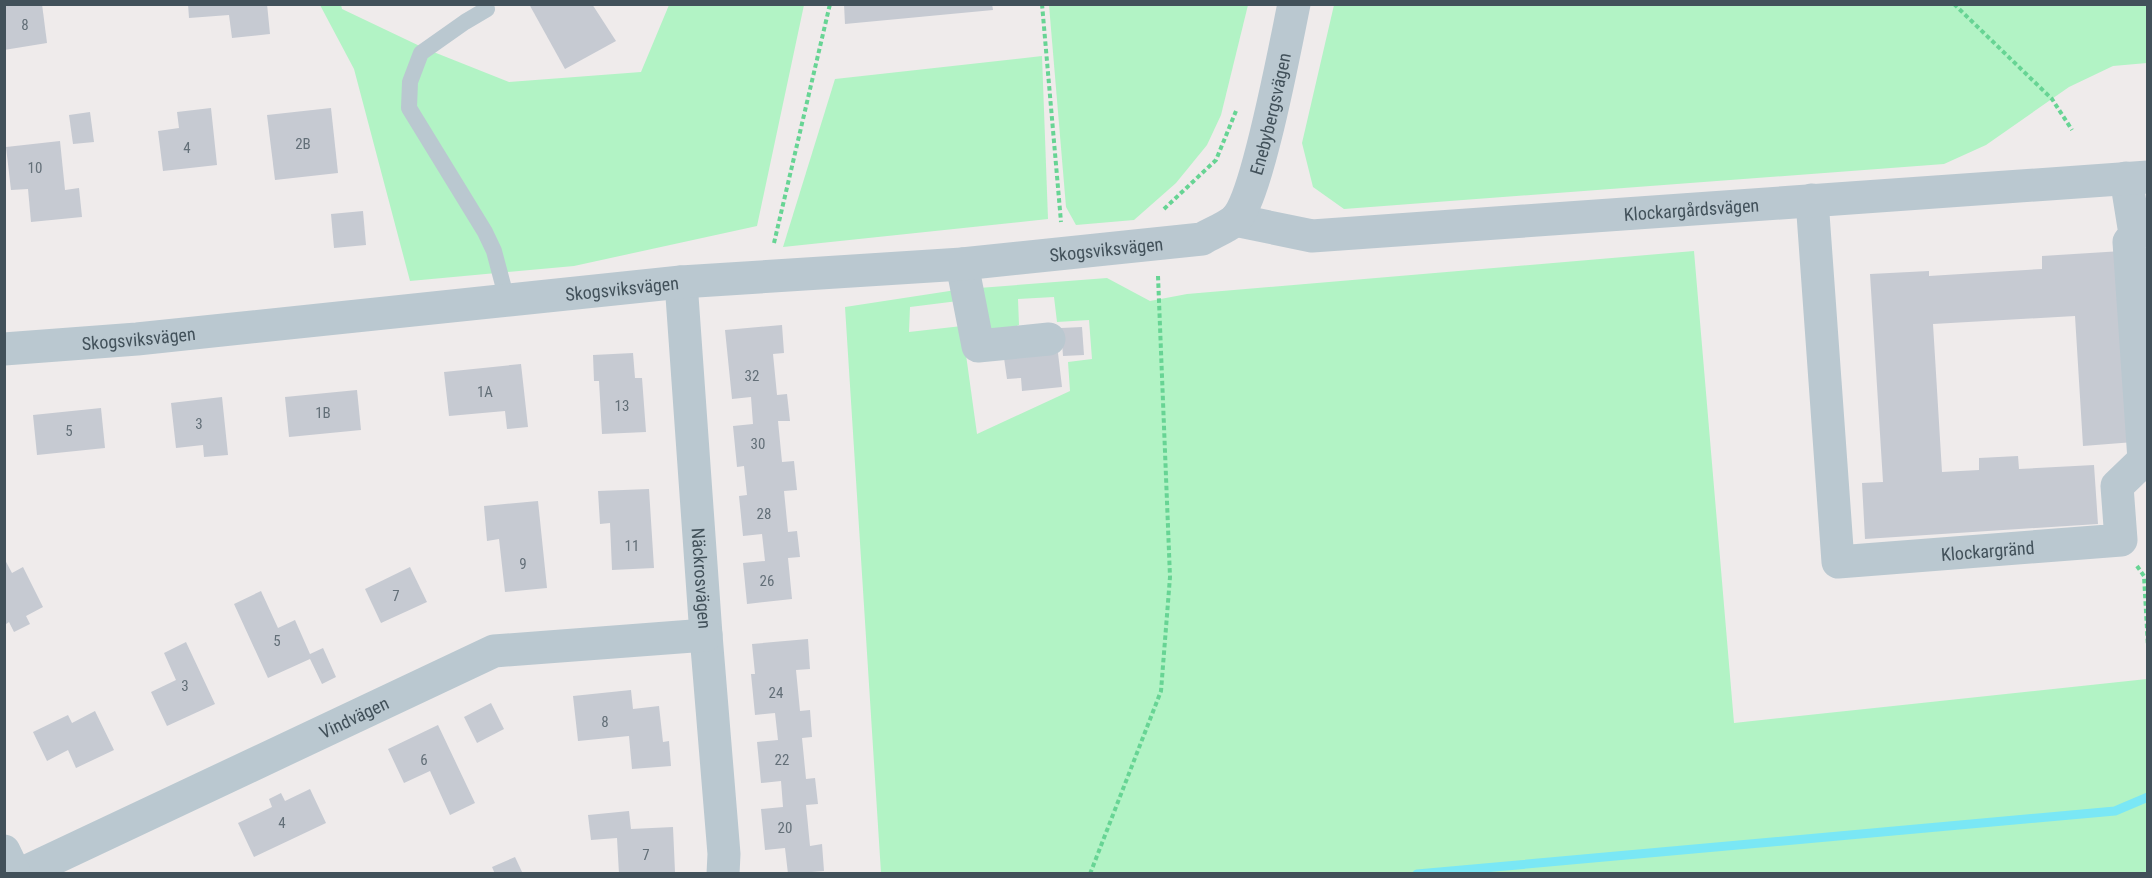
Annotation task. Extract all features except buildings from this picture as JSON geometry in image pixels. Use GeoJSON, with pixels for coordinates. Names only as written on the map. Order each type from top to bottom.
{"type":"FeatureCollection","features":[{"type":"Feature","properties":{"kind":"street","name":"Enebybergsvägen"},"geometry":{"type":"LineString","coordinates":[[1235,220],[1247,197],[1257,167],[1294,4]]}},
{"type":"Feature","properties":{"kind":"street","name":"Klockargårdsvägen"},"geometry":{"type":"LineString","coordinates":[[1235,220],[1312,236],[2137,177]]}},
{"type":"Feature","properties":{"kind":"street"},"geometry":{"type":"LineString","coordinates":[[2121,540],[2117,486],[2144,460],[2129,242],[2135,234],[2137,177]]}},
{"type":"Feature","properties":{"kind":"street","name":"Klockargränd"},"geometry":{"type":"LineString","coordinates":[[1812,200],[1838,562],[2121,540]]}},
{"type":"Feature","properties":{"kind":"street","name":"Skogsviksvägen"},"geometry":{"type":"LineString","coordinates":[[4,349],[136,339],[681,282],[962,264],[1157,245],[1202,239],[1235,220]]}},
{"type":"Feature","properties":{"kind":"street"},"geometry":{"type":"LineString","coordinates":[[962,264],[978,346],[1049,339]]}},
{"type":"Feature","properties":{"kind":"street","name":"Näckrosvägen"},"geometry":{"type":"LineString","coordinates":[[681,282],[724,854],[723,873]]}},
{"type":"Feature","properties":{"kind":"street","name":"Vindvägen"},"geometry":{"type":"LineString","coordinates":[[21,873],[494,651],[706,635]]}},
{"type":"Feature","properties":{"kind":"street"},"geometry":{"type":"LineString","coordinates":[[4,851],[15,873]]}},
{"type":"Feature","properties":{"kind":"lane"},"geometry":{"type":"LineString","coordinates":[[487,9],[421,53],[410,82],[409,108],[485,232],[494,251],[507,300]]}},
{"type":"Feature","properties":{"kind":"path"},"geometry":{"type":"LineString","coordinates":[[773,244],[830,4]]}},
{"type":"Feature","properties":{"kind":"path"},"geometry":{"type":"LineString","coordinates":[[1042,4],[1064,253]]}},
{"type":"Feature","properties":{"kind":"path"},"geometry":{"type":"LineString","coordinates":[[1954,4],[2052,99],[2072,130]]}},
{"type":"Feature","properties":{"kind":"path"},"geometry":{"type":"LineString","coordinates":[[1090,873],[1161,691],[1170,577],[1157,215],[1216,160],[1236,110]]}},
{"type":"Feature","properties":{"kind":"path"},"geometry":{"type":"LineString","coordinates":[[2121,540],[2144,576],[2148,646]]}},
{"type":"Feature","properties":{"kind":"green space"},"geometry":{"type":"Polygon","coordinates":[[[320,5],[341,5],[342,9],[426,49],[509,82],[641,72],[669,5],[804,5],[757,226],[574,266],[410,281],[354,69],[320,5]]]}},
{"type":"Feature","properties":{"kind":"green space"},"geometry":{"type":"Polygon","coordinates":[[[1049,5],[1248,5],[1221,115],[1207,145],[1176,183],[1134,220],[1076,225],[1066,207],[1049,5]]]}},
{"type":"Feature","properties":{"kind":"green space"},"geometry":{"type":"Polygon","coordinates":[[[1334,5],[2147,5],[2147,63],[2113,66],[2069,87],[1986,145],[1944,164],[1344,209],[1313,187],[1302,143],[1334,5]]]}},
{"type":"Feature","properties":{"kind":"green space"},"geometry":{"type":"Polygon","coordinates":[[[1042,56],[1048,219],[783,247],[835,79],[1042,56]]]}},
{"type":"Feature","properties":{"kind":"green space"},"geometry":{"type":"Polygon","coordinates":[[[1694,251],[1734,723],[2147,679],[2147,873],[881,873],[845,307],[956,290],[958,301],[910,307],[909,332],[962,326],[977,434],[1070,391],[1068,362],[1092,359],[1089,320],[1057,322],[1054,297],[1018,299],[1019,325],[1002,332],[985,327],[979,288],[1107,278],[1150,301],[1187,294],[1694,251]]]}},
{"type":"Feature","properties":{"kind":"waterway"},"geometry":{"type":"LineString","coordinates":[[1417,874],[2115,811],[2148,797]]}}]}
